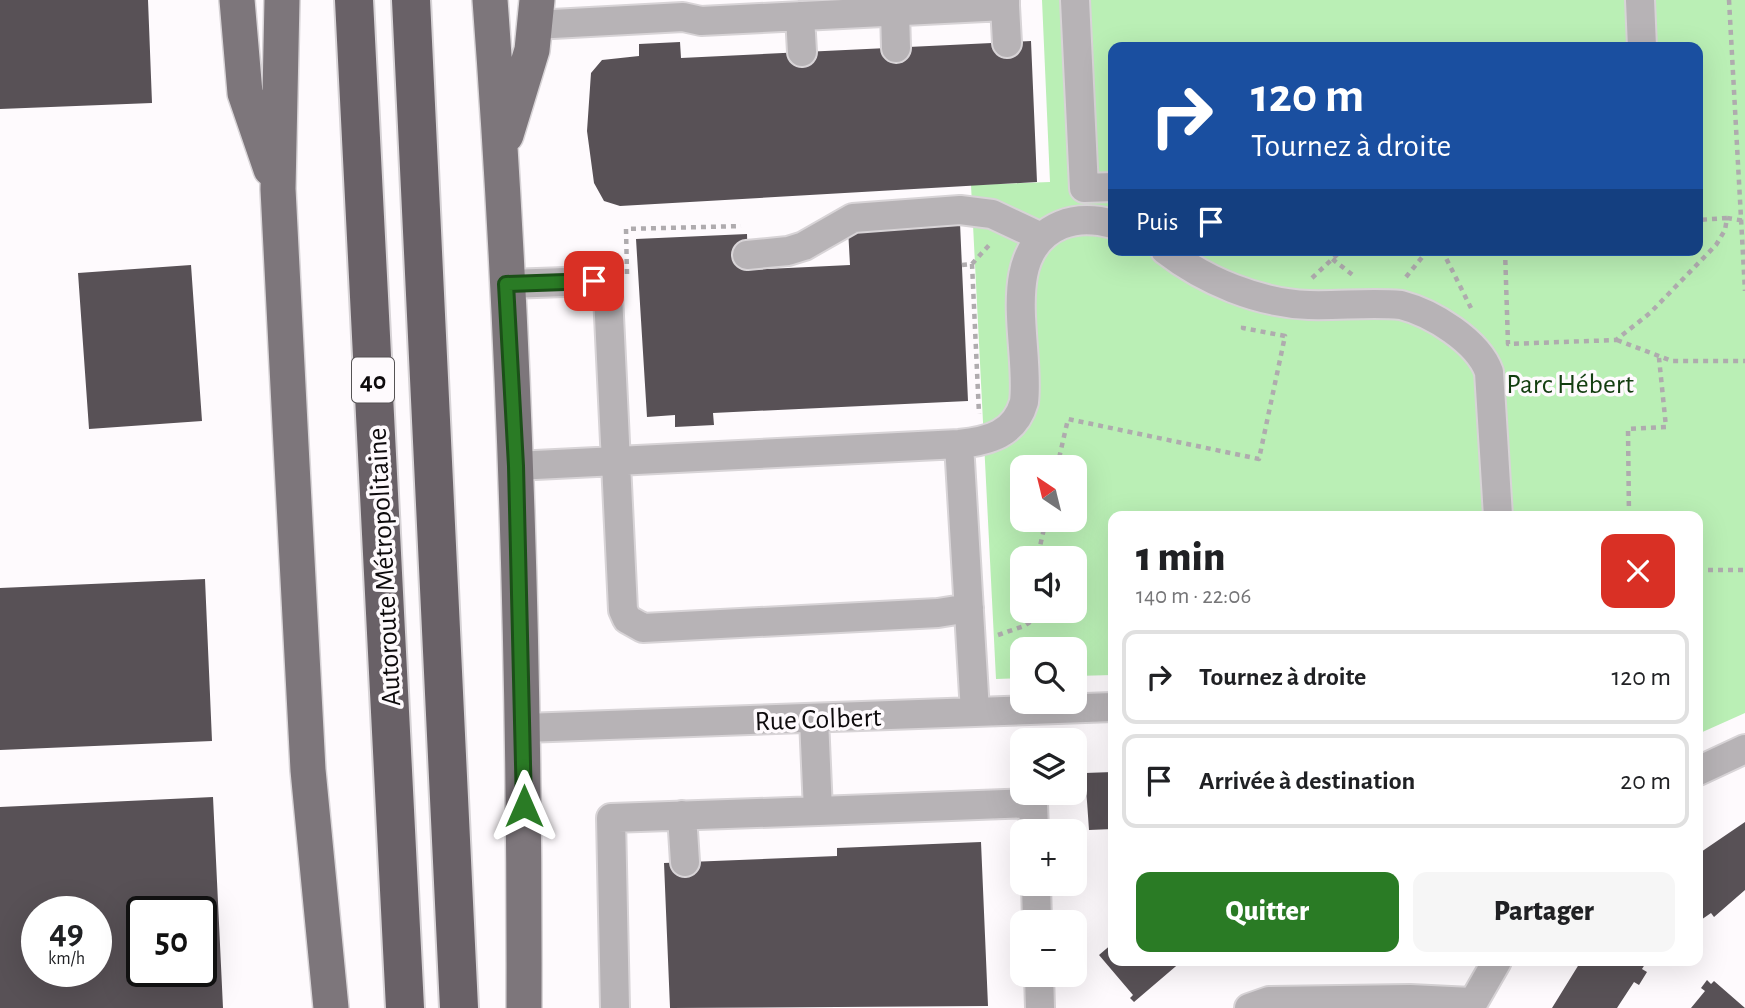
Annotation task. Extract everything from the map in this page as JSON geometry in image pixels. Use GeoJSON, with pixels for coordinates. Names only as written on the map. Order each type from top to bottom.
{"type":"FeatureCollection","features":[{"type":"Feature","properties":{"kind":"highway","name":"Autoroute Métropolitaine"},"geometry":{"type":"LineString","coordinates":[[354,0],[405,1008]]}},
{"type":"Feature","properties":{"kind":"highway","name":"Autoroute Métropolitaine"},"geometry":{"type":"LineString","coordinates":[[411,0],[459,1008]]}},
{"type":"Feature","properties":{"kind":"main road"},"geometry":{"type":"LineString","coordinates":[[237,0],[245,93],[278,189]]}},
{"type":"Feature","properties":{"kind":"main road"},"geometry":{"type":"LineString","coordinates":[[282,0],[278,189],[308,770],[331,1008]]}},
{"type":"Feature","properties":{"kind":"main road"},"geometry":{"type":"LineString","coordinates":[[490,0],[516,466],[524,728],[524,1008]]}},
{"type":"Feature","properties":{"kind":"main road"},"geometry":{"type":"LineString","coordinates":[[500,155],[532,50],[536,13]]}},
{"type":"Feature","properties":{"kind":"street"},"geometry":{"type":"LineString","coordinates":[[1075,0],[1084,188],[1108,187]]}},
{"type":"Feature","properties":{"kind":"street"},"geometry":{"type":"LineString","coordinates":[[1640,0],[1642,42]]}},
{"type":"Feature","properties":{"kind":"street"},"geometry":{"type":"LineString","coordinates":[[536,13],[684,8],[701,21],[1005,3],[1007,43]]}},
{"type":"Feature","properties":{"kind":"street"},"geometry":{"type":"LineString","coordinates":[[895,11],[896,48]]}},
{"type":"Feature","properties":{"kind":"street"},"geometry":{"type":"LineString","coordinates":[[800,16],[802,52]]}},
{"type":"Feature","properties":{"kind":"street"},"geometry":{"type":"LineString","coordinates":[[747,254],[788,251],[804,246],[853,218],[960,210],[992,214],[1041,237]]}},
{"type":"Feature","properties":{"kind":"street"},"geometry":{"type":"LineString","coordinates":[[516,466],[959,444],[992,439],[1021,415],[1026,388],[1021,279],[1030,250],[1041,237],[1072,221],[1086,219],[1108,224]]}},
{"type":"Feature","properties":{"kind":"street"},"geometry":{"type":"LineString","coordinates":[[1174,256],[1207,278],[1241,291],[1306,305],[1401,305],[1415,309],[1469,341],[1478,351],[1489,372],[1498,511]]}},
{"type":"Feature","properties":{"kind":"street"},"geometry":{"type":"LineString","coordinates":[[506,284],[594,281],[604,289],[611,308],[623,610],[634,625],[643,628],[970,608]]}},
{"type":"Feature","properties":{"kind":"street"},"geometry":{"type":"LineString","coordinates":[[959,444],[975,712]]}},
{"type":"Feature","properties":{"kind":"street","name":"Rue Colbert"},"geometry":{"type":"LineString","coordinates":[[524,728],[1108,707]]}},
{"type":"Feature","properties":{"kind":"street"},"geometry":{"type":"LineString","coordinates":[[814,719],[818,810]]}},
{"type":"Feature","properties":{"kind":"street"},"geometry":{"type":"LineString","coordinates":[[1703,769],[1745,749]]}},
{"type":"Feature","properties":{"kind":"street"},"geometry":{"type":"LineString","coordinates":[[615,1008],[611,818],[1033,803],[1034,819]]}},
{"type":"Feature","properties":{"kind":"street"},"geometry":{"type":"LineString","coordinates":[[682,815],[685,862]]}},
{"type":"Feature","properties":{"kind":"street"},"geometry":{"type":"LineString","coordinates":[[1249,1008],[1269,1001],[1410,999],[1471,1005],[1494,966]]}},
{"type":"Feature","properties":{"kind":"street"},"geometry":{"type":"LineString","coordinates":[[1039,987],[1040,1008]]}},
{"type":"Feature","properties":{"kind":"path"},"geometry":{"type":"LineString","coordinates":[[1729,0],[1745,291]]}},
{"type":"Feature","properties":{"kind":"path"},"geometry":{"type":"LineString","coordinates":[[1703,220],[1727,218],[1743,222]]}},
{"type":"Feature","properties":{"kind":"path"},"geometry":{"type":"LineString","coordinates":[[1616,340],[1650,313],[1716,245],[1725,230],[1727,218]]}},
{"type":"Feature","properties":{"kind":"path"},"geometry":{"type":"LineString","coordinates":[[628,286],[626,229],[755,226]]}},
{"type":"Feature","properties":{"kind":"path"},"geometry":{"type":"LineString","coordinates":[[1309,281],[1334,256]]}},
{"type":"Feature","properties":{"kind":"path"},"geometry":{"type":"LineString","coordinates":[[1406,276],[1423,256]]}},
{"type":"Feature","properties":{"kind":"path"},"geometry":{"type":"LineString","coordinates":[[1445,256],[1476,318]]}},
{"type":"Feature","properties":{"kind":"path"},"geometry":{"type":"LineString","coordinates":[[1505,256],[1508,344],[1616,340],[1632,343],[1659,358],[1718,363],[1745,360]]}},
{"type":"Feature","properties":{"kind":"path"},"geometry":{"type":"LineString","coordinates":[[1331,258],[1353,275]]}},
{"type":"Feature","properties":{"kind":"path"},"geometry":{"type":"LineString","coordinates":[[962,265],[972,264],[980,424]]}},
{"type":"Feature","properties":{"kind":"path"},"geometry":{"type":"LineString","coordinates":[[1060,455],[1068,419],[1259,459],[1285,337],[1242,328],[1245,319]]}},
{"type":"Feature","properties":{"kind":"path"},"geometry":{"type":"LineString","coordinates":[[1629,511],[1628,429],[1666,427],[1659,358]]}},
{"type":"Feature","properties":{"kind":"path"},"geometry":{"type":"LineString","coordinates":[[1629,486],[1637,486]]}},
{"type":"Feature","properties":{"kind":"path"},"geometry":{"type":"LineString","coordinates":[[1703,570],[1745,570]]}},
{"type":"Feature","properties":{"kind":"path"},"geometry":{"type":"LineString","coordinates":[[1004,635],[1028,623]]}},
{"type":"Feature","properties":{"kind":"green space","name":"Parc Hébert"},"geometry":{"type":"Polygon","coordinates":[[[1042,0],[1745,0],[1745,713],[1703,732],[1703,511],[1108,511],[1108,675],[1087,676],[1087,637],[1010,637],[1010,678],[996,679],[971,185],[1050,182],[1042,0]]]}},
{"type":"Feature","properties":{"kind":"building"},"geometry":{"type":"Polygon","coordinates":[[[0,0],[148,0],[152,103],[0,109],[0,0]]]}},
{"type":"Feature","properties":{"kind":"building"},"geometry":{"type":"Polygon","coordinates":[[[1031,41],[1037,182],[620,206],[604,201],[594,183],[587,131],[591,73],[602,60],[639,56],[639,44],[680,42],[681,58],[1031,41]]]}},
{"type":"Feature","properties":{"kind":"building"},"geometry":{"type":"Polygon","coordinates":[[[960,223],[968,401],[713,413],[714,425],[675,427],[675,415],[647,417],[636,239],[747,234],[748,270],[850,265],[848,228],[960,223]]]}},
{"type":"Feature","properties":{"kind":"building"},"geometry":{"type":"Polygon","coordinates":[[[191,265],[202,421],[89,429],[78,273],[191,265]]]}},
{"type":"Feature","properties":{"kind":"building"},"geometry":{"type":"Polygon","coordinates":[[[205,579],[212,741],[0,750],[0,588],[205,579]]]}},
{"type":"Feature","properties":{"kind":"building"},"geometry":{"type":"Polygon","coordinates":[[[1108,772],[1108,829],[1089,830],[1087,773],[1108,772]]]}},
{"type":"Feature","properties":{"kind":"building"},"geometry":{"type":"Polygon","coordinates":[[[213,797],[223,1008],[0,1008],[0,807],[213,797]]]}},
{"type":"Feature","properties":{"kind":"building"},"geometry":{"type":"Polygon","coordinates":[[[1745,822],[1745,890],[1714,917],[1711,913],[1703,919],[1703,851],[1745,822]]]}},
{"type":"Feature","properties":{"kind":"building"},"geometry":{"type":"Polygon","coordinates":[[[981,842],[988,1006],[670,1008],[664,863],[837,856],[837,848],[981,842]]]}},
{"type":"Feature","properties":{"kind":"building"},"geometry":{"type":"Polygon","coordinates":[[[1108,947],[1108,966],[1099,955],[1108,947]]]}},
{"type":"Feature","properties":{"kind":"building"},"geometry":{"type":"Polygon","coordinates":[[[1108,966],[1176,966],[1134,1002],[1130,998],[1133,995],[1108,966]]]}},
{"type":"Feature","properties":{"kind":"building"},"geometry":{"type":"Polygon","coordinates":[[[1578,966],[1644,966],[1642,969],[1647,972],[1639,985],[1634,982],[1617,1008],[1552,1008],[1578,966]]]}},
{"type":"Feature","properties":{"kind":"building"},"geometry":{"type":"Polygon","coordinates":[[[1707,980],[1711,984],[1714,981],[1745,1008],[1691,1008],[1705,991],[1701,988],[1707,980]]]}},
{"type":"Feature","properties":{"kind":"route"},"geometry":{"type":"LineString","coordinates":[[524,806],[516,466],[506,284],[594,281]]}}]}
